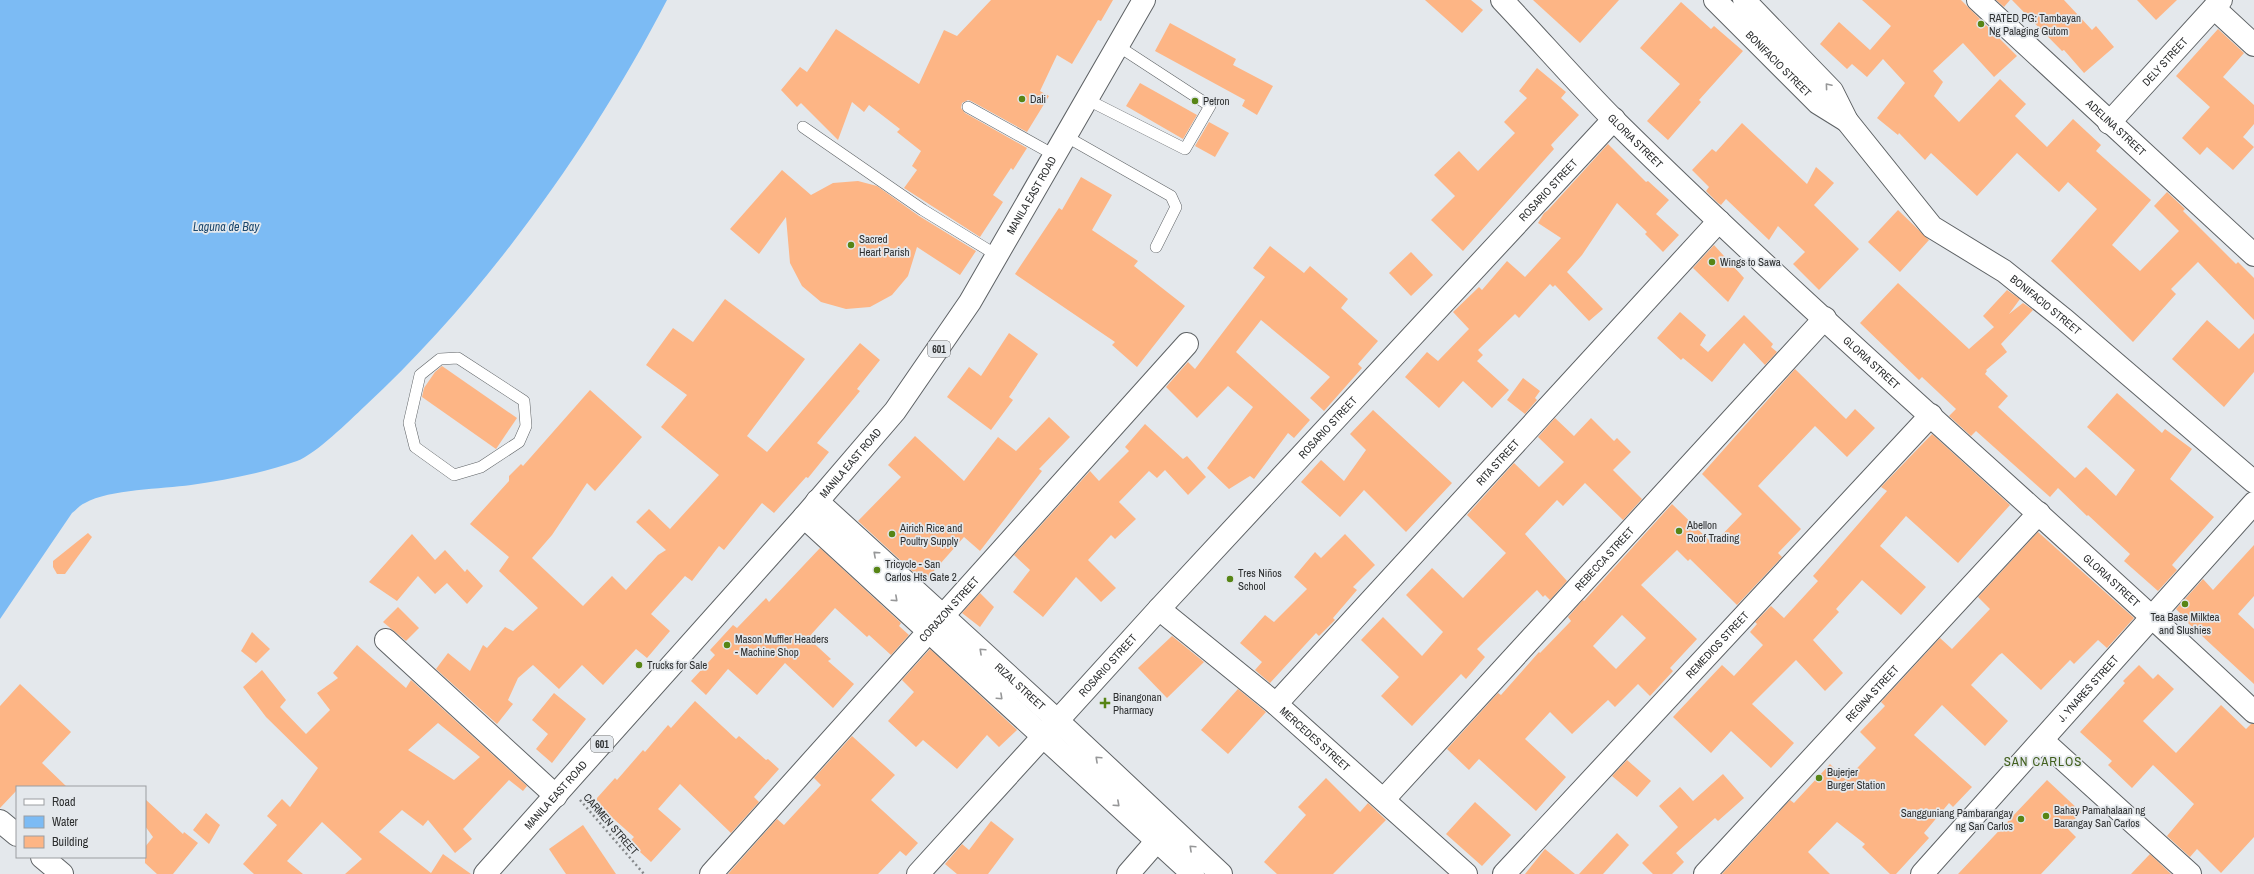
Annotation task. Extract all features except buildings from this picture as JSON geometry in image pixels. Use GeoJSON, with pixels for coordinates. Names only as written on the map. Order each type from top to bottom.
{"type":"FeatureCollection","features":[{"type":"Feature","properties":{"kind":"street","name":"MANILA EAST ROAD"},"geometry":{"type":"LineString","coordinates":[[485,874],[811,509],[895,411],[970,302],[998,256],[1144,0]]}},
{"type":"Feature","properties":{"kind":"street","name":"GLORIA STREET"},"geometry":{"type":"LineString","coordinates":[[1502,0],[1614,119],[1719,221],[2039,512],[2254,712]]}},
{"type":"Feature","properties":{"kind":"street","name":"BONIFACIO STREET"},"geometry":{"type":"LineString","coordinates":[[1716,0],[1818,103],[1847,121]]}},
{"type":"Feature","properties":{"kind":"street","name":"BONIFACIO STREET"},"geometry":{"type":"LineString","coordinates":[[1744,0],[1832,91],[1847,121],[1932,227],[2016,281],[2136,379],[2254,482]]}},
{"type":"Feature","properties":{"kind":"street","name":"ADELINA STREET"},"geometry":{"type":"LineString","coordinates":[[1978,0],[2109,123],[2254,255]]}},
{"type":"Feature","properties":{"kind":"street","name":"DELY STREET"},"geometry":{"type":"LineString","coordinates":[[2109,123],[2217,4]]}},
{"type":"Feature","properties":{"kind":"street"},"geometry":{"type":"LineString","coordinates":[[2217,4],[2254,44]]}},
{"type":"Feature","properties":{"kind":"street","name":"ROSARIO STREET"},"geometry":{"type":"LineString","coordinates":[[918,874],[1159,609],[1614,119]]}},
{"type":"Feature","properties":{"kind":"street","name":"RITA STREET"},"geometry":{"type":"LineString","coordinates":[[1276,704],[1719,221]]}},
{"type":"Feature","properties":{"kind":"street","name":"REBECCA STREET"},"geometry":{"type":"LineString","coordinates":[[1384,799],[1825,318]]}},
{"type":"Feature","properties":{"kind":"street","name":"CORAZON STREET"},"geometry":{"type":"LineString","coordinates":[[711,874],[1187,344]]}},
{"type":"Feature","properties":{"kind":"street","name":"REMEDIOS STREET"},"geometry":{"type":"LineString","coordinates":[[1504,874],[1931,415]]}},
{"type":"Feature","properties":{"kind":"street","name":"J. YNARES STREET"},"geometry":{"type":"LineString","coordinates":[[1922,874],[2043,741],[2254,503]]}},
{"type":"Feature","properties":{"kind":"street","name":"RIZAL STREET"},"geometry":{"type":"LineString","coordinates":[[811,509],[936,623],[1058,721],[1163,834],[1193,874]]}},
{"type":"Feature","properties":{"kind":"street","name":"REGINA STREET"},"geometry":{"type":"LineString","coordinates":[[1705,874],[2039,512]]}},
{"type":"Feature","properties":{"kind":"street","name":"MERCEDES STREET"},"geometry":{"type":"LineString","coordinates":[[1159,609],[1276,704],[1384,799],[1466,874]]}},
{"type":"Feature","properties":{"kind":"street","name":"RIZAL STREET"},"geometry":{"type":"LineString","coordinates":[[936,623],[1043,737],[1163,834],[1221,874]]}},
{"type":"Feature","properties":{"kind":"street"},"geometry":{"type":"LineString","coordinates":[[386,640],[561,790]]}},
{"type":"Feature","properties":{"kind":"street"},"geometry":{"type":"LineString","coordinates":[[2043,741],[2190,874]]}},
{"type":"Feature","properties":{"kind":"street"},"geometry":{"type":"LineString","coordinates":[[0,821],[16,835]]}},
{"type":"Feature","properties":{"kind":"street"},"geometry":{"type":"LineString","coordinates":[[1128,874],[1163,834]]}},
{"type":"Feature","properties":{"kind":"street"},"geometry":{"type":"LineString","coordinates":[[43,858],[62,874]]}},
{"type":"Feature","properties":{"kind":"lane"},"geometry":{"type":"LineString","coordinates":[[1088,100],[1185,149],[1210,106],[1118,46]]}},
{"type":"Feature","properties":{"kind":"lane"},"geometry":{"type":"LineString","coordinates":[[968,107],[1056,156]]}},
{"type":"Feature","properties":{"kind":"lane"},"geometry":{"type":"LineString","coordinates":[[802,127],[923,210],[998,256]]}},
{"type":"Feature","properties":{"kind":"lane"},"geometry":{"type":"LineString","coordinates":[[1067,136],[1171,196],[1176,207],[1156,247]]}},
{"type":"Feature","properties":{"kind":"lane"},"geometry":{"type":"LineString","coordinates":[[458,358],[524,401],[526,426],[519,442],[482,467],[454,475],[415,448],[409,423],[420,375],[440,359],[458,358]]}},
{"type":"Feature","properties":{"kind":"path","name":"CARMEN STREET"},"geometry":{"type":"LineString","coordinates":[[561,790],[644,874]]}},
{"type":"Feature","properties":{"kind":"water","name":"Laguna de Bay"},"geometry":{"type":"Polygon","coordinates":[[[0,0],[667,0],[605,109],[533,216],[494,267],[452,316],[409,363],[365,406],[323,444],[313,452],[297,461],[245,476],[204,483],[122,492],[96,498],[83,504],[72,513],[0,619],[0,0]]]}},
{"type":"Feature","properties":{"kind":"place","name":"RATED PG: Tambayan Ng Palaging Gutom"},"geometry":{"type":"Point","coordinates":[1981,24]}},
{"type":"Feature","properties":{"kind":"place","name":"Dali"},"geometry":{"type":"Point","coordinates":[1022,99]}},
{"type":"Feature","properties":{"kind":"place","name":"Petron"},"geometry":{"type":"Point","coordinates":[1195,101]}},
{"type":"Feature","properties":{"kind":"place","name":"Sacred Heart Parish"},"geometry":{"type":"Point","coordinates":[851,245]}},
{"type":"Feature","properties":{"kind":"place","name":"Wings to Sawa"},"geometry":{"type":"Point","coordinates":[1712,262]}},
{"type":"Feature","properties":{"kind":"place","name":"Abellon Roof Trading"},"geometry":{"type":"Point","coordinates":[1679,531]}},
{"type":"Feature","properties":{"kind":"place","name":"Airich Rice and Poultry Supply"},"geometry":{"type":"Point","coordinates":[892,534]}},
{"type":"Feature","properties":{"kind":"place","name":"Tricycle - San Carlos Hts Gate 2"},"geometry":{"type":"Point","coordinates":[877,570]}},
{"type":"Feature","properties":{"kind":"place","name":"Tres Niños School"},"geometry":{"type":"Point","coordinates":[1230,579]}},
{"type":"Feature","properties":{"kind":"place","name":"Tea Base Milktea and Slushies"},"geometry":{"type":"Point","coordinates":[2185,604]}},
{"type":"Feature","properties":{"kind":"place","name":"Mason Muffler Headers - Machine Shop"},"geometry":{"type":"Point","coordinates":[727,645]}},
{"type":"Feature","properties":{"kind":"place","name":"Trucks for Sale"},"geometry":{"type":"Point","coordinates":[639,665]}},
{"type":"Feature","properties":{"kind":"place","name":"Binangonan Pharmacy"},"geometry":{"type":"Point","coordinates":[1105,703]}},
{"type":"Feature","properties":{"kind":"place","name":"Bujerjer Burger Station"},"geometry":{"type":"Point","coordinates":[1819,778]}},
{"type":"Feature","properties":{"kind":"place","name":"Bahay Pamahalaan ng Barangay San Carlos"},"geometry":{"type":"Point","coordinates":[2046,816]}},
{"type":"Feature","properties":{"kind":"place","name":"Sangguniang Pambarangay ng San Carlos"},"geometry":{"type":"Point","coordinates":[2021,819]}},
{"type":"Feature","properties":{"kind":"district","name":"SAN CARLOS"},"geometry":{"type":"Point","coordinates":[2043,761]}}]}
